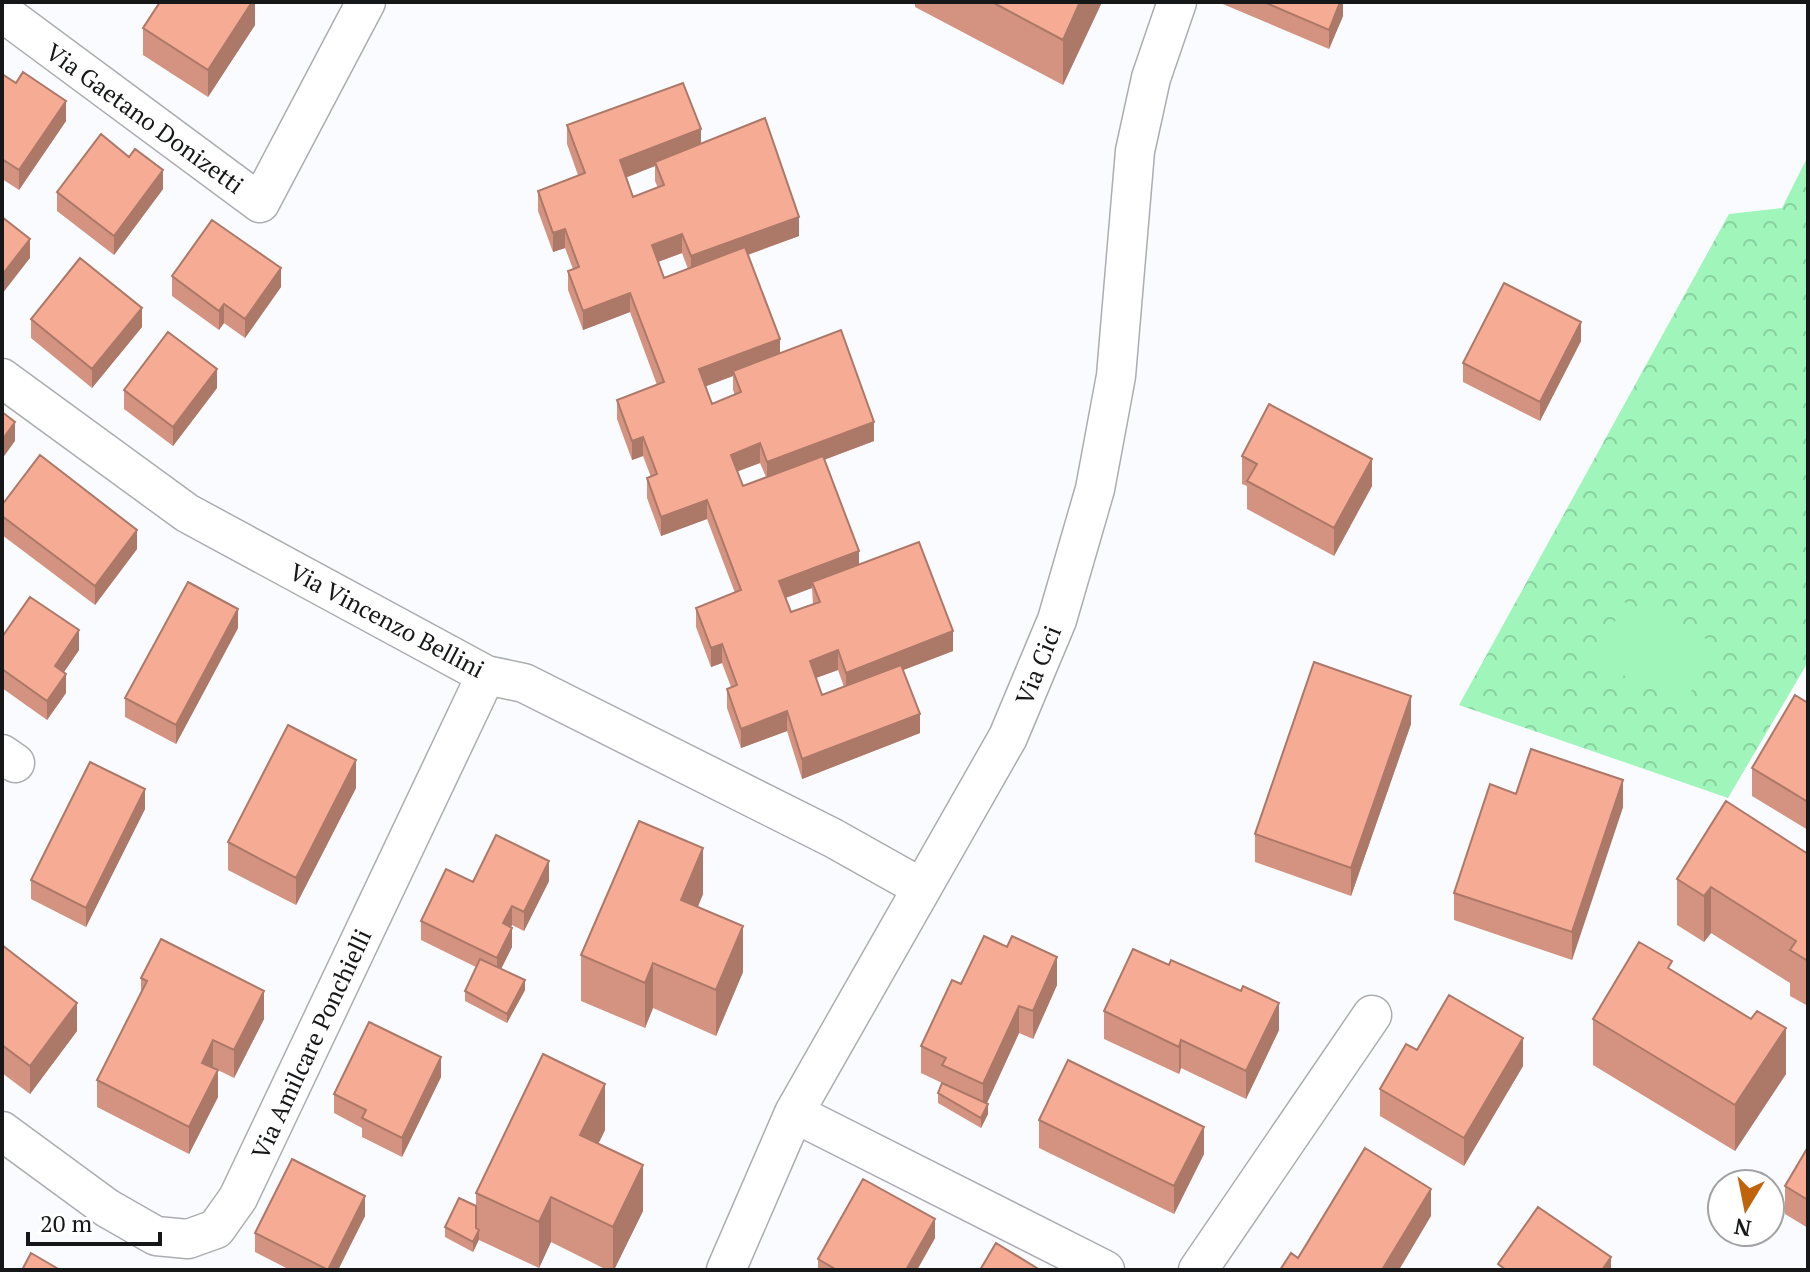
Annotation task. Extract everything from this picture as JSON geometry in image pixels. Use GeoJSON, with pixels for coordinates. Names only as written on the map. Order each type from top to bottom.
{"type":"FeatureCollection","features":[{"type":"Feature","properties":{"kind":"street","name":"Via Gaetano Donizetti"},"geometry":{"type":"LineString","coordinates":[[2,12],[260,203],[366,2]]}},
{"type":"Feature","properties":{"kind":"street","name":"Via Cici"},"geometry":{"type":"LineString","coordinates":[[726,1270],[794,1113],[1008,737],[1057,620],[1095,489],[1116,376],[1135,151],[1151,78],[1177,2]]}},
{"type":"Feature","properties":{"kind":"street","name":"Via Vincenzo Bellini"},"geometry":{"type":"LineString","coordinates":[[2,378],[187,513],[486,675],[524,683],[833,838],[922,888]]}},
{"type":"Feature","properties":{"kind":"street","name":"Via Amilcare Ponchielli"},"geometry":{"type":"LineString","coordinates":[[2,1131],[107,1208],[156,1236],[188,1239],[216,1229],[238,1198],[486,675]]}},
{"type":"Feature","properties":{"kind":"street"},"geometry":{"type":"LineString","coordinates":[[1198,1270],[1372,1015]]}},
{"type":"Feature","properties":{"kind":"street"},"geometry":{"type":"LineString","coordinates":[[794,1113],[1105,1270]]}},
{"type":"Feature","properties":{"kind":"green space"},"geometry":{"type":"Polygon","coordinates":[[[1808,156],[1808,662],[1728,798],[1459,705],[1729,214],[1782,208],[1808,156]]]}},
{"type":"Feature","properties":{"kind":"green space"},"geometry":{"type":"Polygon","coordinates":[[[1624,602],[1713,642],[1686,703],[1596,663],[1624,602]]]}},
{"type":"Feature","properties":{"kind":"building"},"geometry":{"type":"Polygon","coordinates":[[[160,2],[252,2],[208,70],[143,28],[160,2]]]}},
{"type":"Feature","properties":{"kind":"building"},"geometry":{"type":"Polygon","coordinates":[[[992,2],[1080,2],[1063,40],[992,2]]]}},
{"type":"Feature","properties":{"kind":"building"},"geometry":{"type":"Polygon","coordinates":[[[1264,2],[1340,2],[1329,30],[1264,2]]]}},
{"type":"Feature","properties":{"kind":"building"},"geometry":{"type":"Polygon","coordinates":[[[23,72],[66,101],[19,170],[2,159],[2,74],[16,83],[23,72]]]}},
{"type":"Feature","properties":{"kind":"building"},"geometry":{"type":"Polygon","coordinates":[[[683,83],[701,129],[620,160],[633,197],[664,185],[655,162],[765,118],[799,217],[691,256],[682,234],[652,245],[664,278],[745,247],[780,339],[699,369],[712,404],[741,392],[733,371],[841,330],[874,422],[767,462],[760,443],[731,455],[743,486],[823,456],[859,551],[779,581],[791,612],[820,602],[812,582],[919,542],[953,631],[846,673],[838,650],[810,661],[822,695],[901,665],[920,714],[802,759],[787,711],[741,729],[727,689],[737,685],[722,644],[711,648],[696,608],[741,590],[707,500],[661,517],[647,478],[657,474],[643,437],[632,441],[617,400],[664,382],[630,293],[583,311],[568,271],[579,267],[565,229],[553,233],[538,191],[585,173],[567,125],[683,83]]]}},
{"type":"Feature","properties":{"kind":"building"},"geometry":{"type":"Polygon","coordinates":[[[101,134],[129,157],[135,149],[163,170],[114,236],[57,192],[101,134]]]}},
{"type":"Feature","properties":{"kind":"building"},"geometry":{"type":"Polygon","coordinates":[[[2,217],[30,239],[2,275],[2,217]]]}},
{"type":"Feature","properties":{"kind":"building"},"geometry":{"type":"Polygon","coordinates":[[[212,220],[281,268],[245,319],[224,304],[219,311],[172,276],[212,220]]]}},
{"type":"Feature","properties":{"kind":"building"},"geometry":{"type":"Polygon","coordinates":[[[80,258],[142,308],[92,369],[31,319],[80,258]]]}},
{"type":"Feature","properties":{"kind":"building"},"geometry":{"type":"Polygon","coordinates":[[[1504,283],[1581,322],[1540,402],[1463,363],[1504,283]]]}},
{"type":"Feature","properties":{"kind":"building"},"geometry":{"type":"Polygon","coordinates":[[[168,332],[217,369],[173,427],[124,390],[168,332]]]}},
{"type":"Feature","properties":{"kind":"building"},"geometry":{"type":"Polygon","coordinates":[[[1269,404],[1372,459],[1334,528],[1247,481],[1257,464],[1242,456],[1269,404]]]}},
{"type":"Feature","properties":{"kind":"building"},"geometry":{"type":"Polygon","coordinates":[[[2,412],[15,422],[2,440],[2,412]]]}},
{"type":"Feature","properties":{"kind":"building"},"geometry":{"type":"Polygon","coordinates":[[[40,455],[137,530],[95,586],[2,516],[2,505],[40,455]]]}},
{"type":"Feature","properties":{"kind":"building"},"geometry":{"type":"Polygon","coordinates":[[[188,582],[238,609],[176,725],[125,698],[188,582]]]}},
{"type":"Feature","properties":{"kind":"building"},"geometry":{"type":"Polygon","coordinates":[[[30,597],[79,630],[55,666],[66,674],[47,701],[2,669],[2,637],[30,597]]]}},
{"type":"Feature","properties":{"kind":"building"},"geometry":{"type":"Polygon","coordinates":[[[1314,662],[1411,696],[1351,868],[1255,834],[1314,662]]]}},
{"type":"Feature","properties":{"kind":"building"},"geometry":{"type":"Polygon","coordinates":[[[1795,695],[1808,703],[1808,802],[1752,768],[1795,695]]]}},
{"type":"Feature","properties":{"kind":"building"},"geometry":{"type":"Polygon","coordinates":[[[288,725],[356,760],[296,878],[228,842],[288,725]]]}},
{"type":"Feature","properties":{"kind":"building"},"geometry":{"type":"Polygon","coordinates":[[[1531,749],[1623,780],[1572,932],[1454,893],[1490,784],[1516,794],[1531,749]]]}},
{"type":"Feature","properties":{"kind":"building"},"geometry":{"type":"Polygon","coordinates":[[[90,762],[145,789],[86,908],[31,880],[90,762]]]}},
{"type":"Feature","properties":{"kind":"building"},"geometry":{"type":"Polygon","coordinates":[[[1726,801],[1808,854],[1808,961],[1790,950],[1796,941],[1711,887],[1704,896],[1677,879],[1726,801]]]}},
{"type":"Feature","properties":{"kind":"building"},"geometry":{"type":"Polygon","coordinates":[[[639,821],[703,848],[681,900],[743,926],[716,990],[653,963],[645,983],[581,955],[639,821]]]}},
{"type":"Feature","properties":{"kind":"building"},"geometry":{"type":"Polygon","coordinates":[[[496,835],[549,861],[524,912],[512,906],[503,923],[512,928],[497,958],[421,921],[446,869],[473,882],[496,835]]]}},
{"type":"Feature","properties":{"kind":"building"},"geometry":{"type":"Polygon","coordinates":[[[984,936],[1007,947],[1012,936],[1057,957],[1033,1011],[1019,1006],[983,1084],[942,1065],[946,1058],[921,1046],[952,980],[961,984],[984,936]]]}},
{"type":"Feature","properties":{"kind":"building"},"geometry":{"type":"Polygon","coordinates":[[[161,939],[264,991],[234,1050],[213,1040],[202,1063],[218,1070],[189,1127],[97,1080],[147,981],[141,978],[161,939]]]}},
{"type":"Feature","properties":{"kind":"building"},"geometry":{"type":"Polygon","coordinates":[[[1639,942],[1672,961],[1668,968],[1751,1019],[1757,1011],[1786,1028],[1735,1105],[1593,1019],[1639,942]]]}},
{"type":"Feature","properties":{"kind":"building"},"geometry":{"type":"Polygon","coordinates":[[[2,945],[77,1003],[30,1066],[2,1045],[2,945]]]}},
{"type":"Feature","properties":{"kind":"building"},"geometry":{"type":"Polygon","coordinates":[[[1133,949],[1169,965],[1171,960],[1241,991],[1243,986],[1279,1003],[1246,1071],[1181,1040],[1179,1047],[1104,1011],[1133,949]]]}},
{"type":"Feature","properties":{"kind":"building"},"geometry":{"type":"Polygon","coordinates":[[[480,959],[525,980],[507,1014],[465,991],[480,959]]]}},
{"type":"Feature","properties":{"kind":"building"},"geometry":{"type":"Polygon","coordinates":[[[1449,995],[1523,1038],[1464,1138],[1380,1089],[1406,1044],[1417,1050],[1449,995]]]}},
{"type":"Feature","properties":{"kind":"building"},"geometry":{"type":"Polygon","coordinates":[[[369,1022],[441,1057],[402,1138],[362,1118],[366,1110],[334,1094],[369,1022]]]}},
{"type":"Feature","properties":{"kind":"building"},"geometry":{"type":"Polygon","coordinates":[[[543,1054],[605,1084],[580,1135],[643,1165],[613,1227],[551,1197],[539,1222],[476,1193],[543,1054]]]}},
{"type":"Feature","properties":{"kind":"building"},"geometry":{"type":"Polygon","coordinates":[[[1068,1060],[1204,1127],[1174,1186],[1039,1120],[1068,1060]]]}},
{"type":"Feature","properties":{"kind":"building"},"geometry":{"type":"Polygon","coordinates":[[[942,1083],[988,1104],[981,1118],[938,1093],[942,1083]]]}},
{"type":"Feature","properties":{"kind":"building"},"geometry":{"type":"Polygon","coordinates":[[[1808,1147],[1808,1200],[1786,1184],[1808,1147]]]}},
{"type":"Feature","properties":{"kind":"building"},"geometry":{"type":"Polygon","coordinates":[[[1365,1148],[1431,1189],[1382,1270],[1280,1270],[1291,1253],[1298,1258],[1365,1148]]]}},
{"type":"Feature","properties":{"kind":"building"},"geometry":{"type":"Polygon","coordinates":[[[292,1159],[365,1196],[328,1270],[255,1233],[292,1159]]]}},
{"type":"Feature","properties":{"kind":"building"},"geometry":{"type":"Polygon","coordinates":[[[863,1179],[935,1219],[906,1270],[837,1270],[818,1259],[863,1179]]]}},
{"type":"Feature","properties":{"kind":"building"},"geometry":{"type":"Polygon","coordinates":[[[459,1198],[476,1206],[476,1228],[479,1230],[473,1242],[445,1227],[459,1198]]]}},
{"type":"Feature","properties":{"kind":"building"},"geometry":{"type":"Polygon","coordinates":[[[1538,1207],[1611,1257],[1602,1270],[1506,1270],[1498,1264],[1538,1207]]]}},
{"type":"Feature","properties":{"kind":"building"},"geometry":{"type":"Polygon","coordinates":[[[996,1243],[1040,1270],[980,1270],[996,1243]]]}},
{"type":"Feature","properties":{"kind":"building"},"geometry":{"type":"Polygon","coordinates":[[[31,1253],[60,1270],[22,1270],[31,1253]]]}}]}
